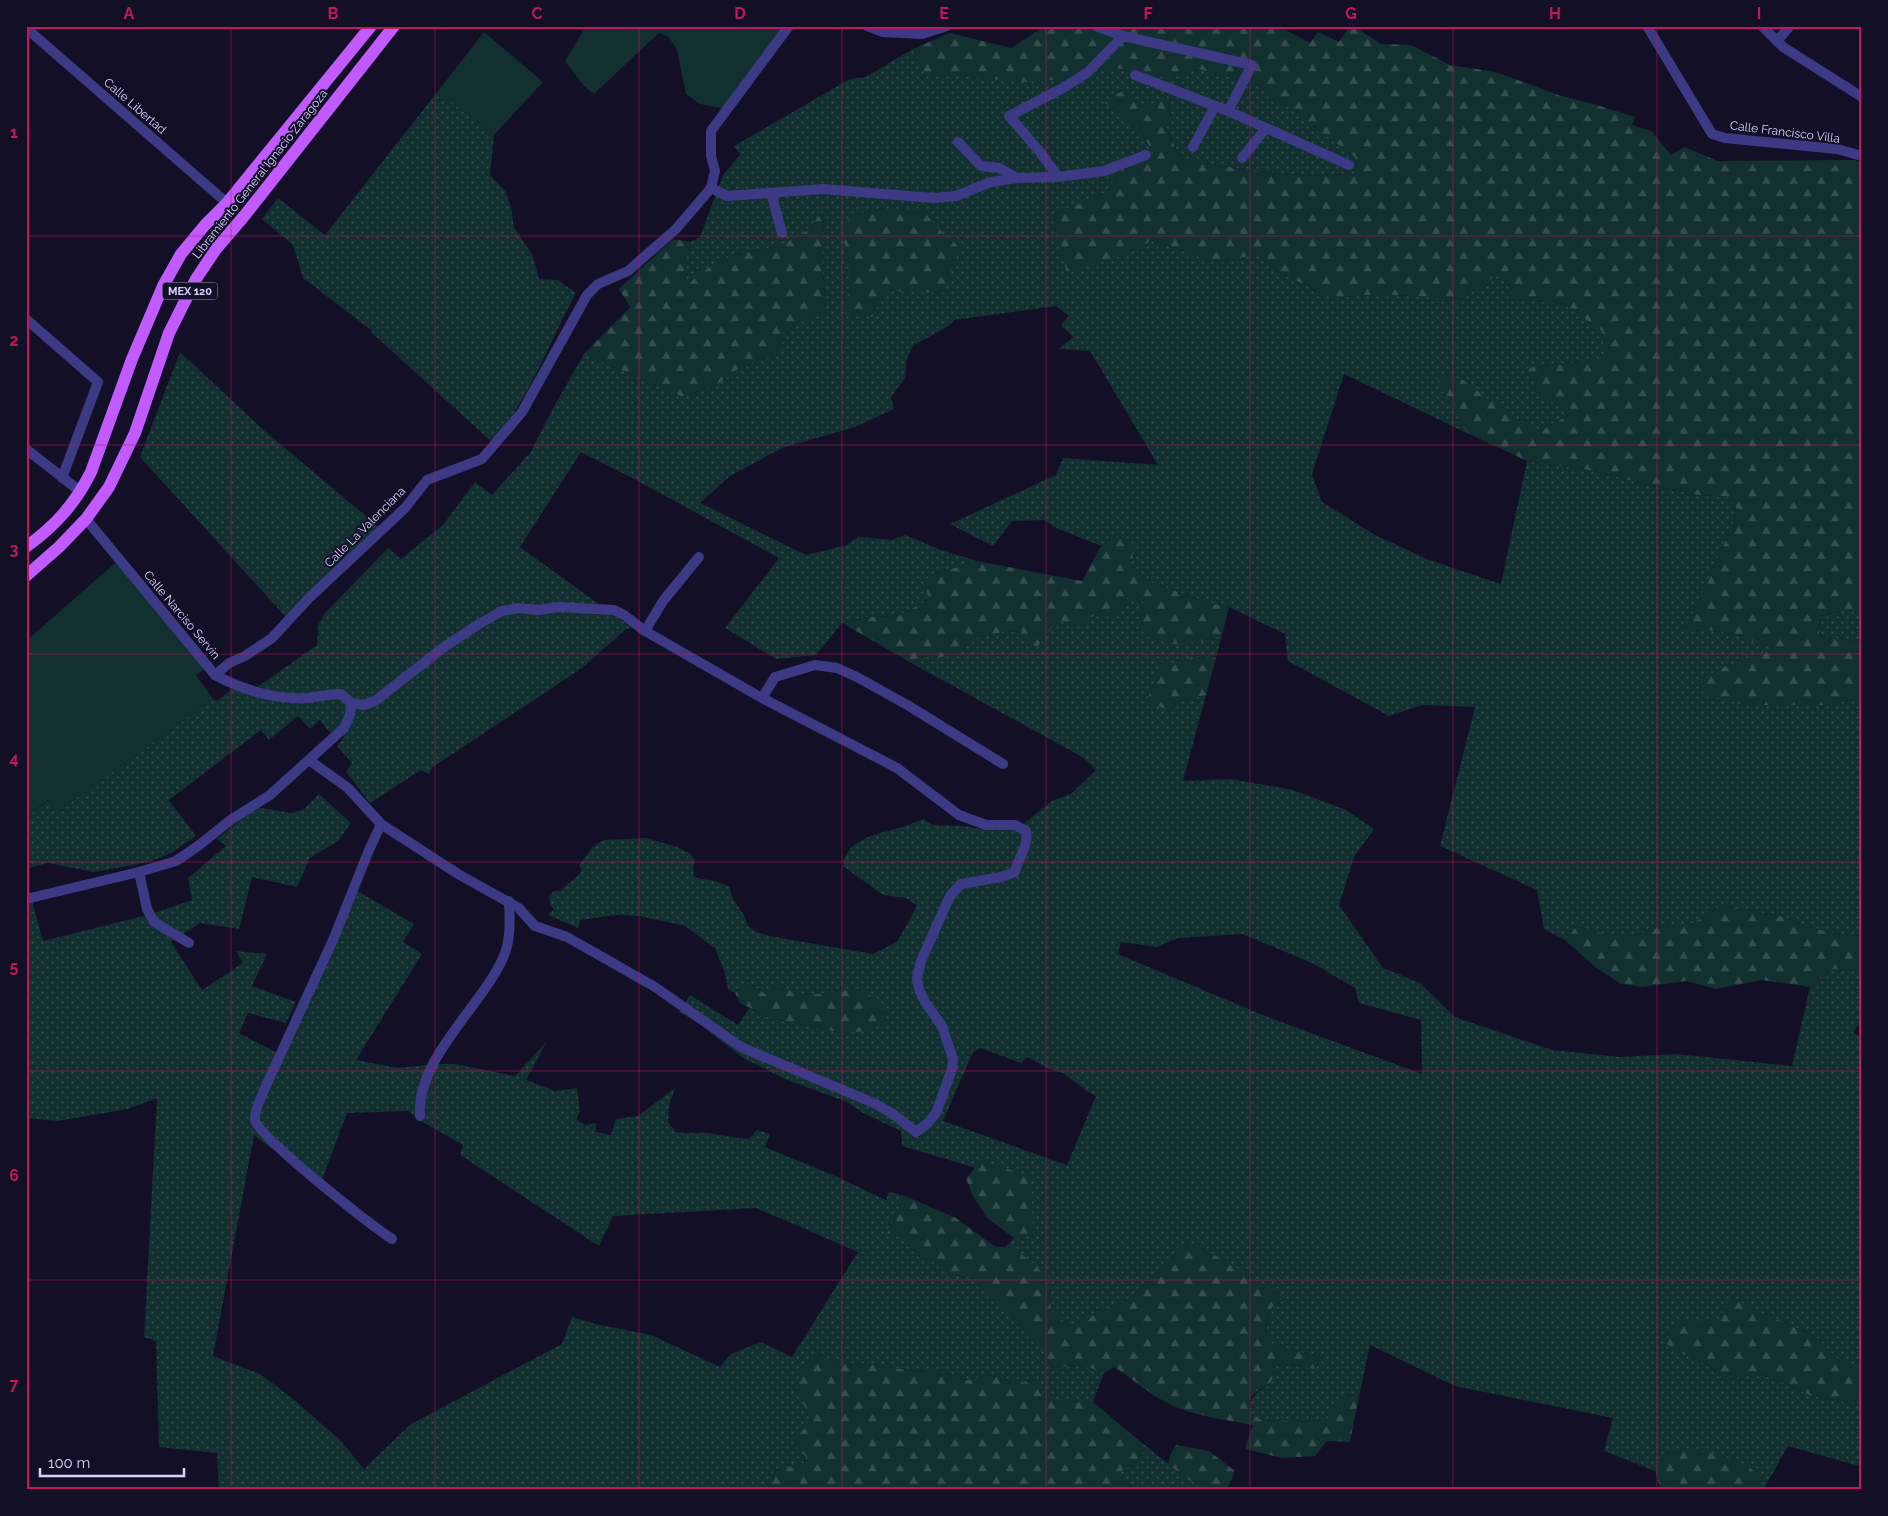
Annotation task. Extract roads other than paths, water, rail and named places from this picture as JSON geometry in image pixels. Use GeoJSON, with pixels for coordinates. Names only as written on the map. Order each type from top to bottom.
{"type":"FeatureCollection","features":[{"type":"Feature","properties":{"kind":"main road","name":"Libramiento General Ignacio Zaragoza"},"geometry":{"type":"LineString","coordinates":[[26,547],[62,515],[81,492],[91,472],[132,359],[163,286],[181,254],[205,225],[227,203],[371,26]]}},
{"type":"Feature","properties":{"kind":"main road","name":"Libramiento General Ignacio Zaragoza"},"geometry":{"type":"LineString","coordinates":[[26,576],[59,547],[86,519],[109,487],[135,433],[169,332],[196,279],[216,249],[394,26]]}},
{"type":"Feature","properties":{"kind":"street"},"geometry":{"type":"LineString","coordinates":[[789,26],[711,131],[711,156],[715,171],[711,188],[728,196],[823,189],[934,198],[956,196],[991,182],[1018,178],[1058,177],[1104,170],[1146,155]]}},
{"type":"Feature","properties":{"kind":"street"},"geometry":{"type":"LineString","coordinates":[[867,26],[883,32],[922,34],[947,26]]}},
{"type":"Feature","properties":{"kind":"street"},"geometry":{"type":"LineString","coordinates":[[1096,26],[1123,36],[1252,65],[1228,110]]}},
{"type":"Feature","properties":{"kind":"street","name":"Calle Francisco Villa"},"geometry":{"type":"LineString","coordinates":[[1647,26],[1712,134],[1725,138],[1837,149],[1862,156]]}},
{"type":"Feature","properties":{"kind":"street"},"geometry":{"type":"LineString","coordinates":[[1762,26],[1782,47],[1862,97]]}},
{"type":"Feature","properties":{"kind":"street"},"geometry":{"type":"LineString","coordinates":[[1777,41],[1790,26]]}},
{"type":"Feature","properties":{"kind":"street","name":"Calle Libertad"},"geometry":{"type":"LineString","coordinates":[[26,28],[227,203]]}},
{"type":"Feature","properties":{"kind":"street"},"geometry":{"type":"LineString","coordinates":[[1058,177],[1042,153],[1009,116],[1063,88],[1088,72],[1123,36]]}},
{"type":"Feature","properties":{"kind":"street"},"geometry":{"type":"LineString","coordinates":[[1135,75],[1228,110],[1349,165]]}},
{"type":"Feature","properties":{"kind":"street"},"geometry":{"type":"LineString","coordinates":[[1193,147],[1215,106]]}},
{"type":"Feature","properties":{"kind":"street"},"geometry":{"type":"LineString","coordinates":[[1242,158],[1266,128]]}},
{"type":"Feature","properties":{"kind":"street"},"geometry":{"type":"LineString","coordinates":[[958,142],[981,166],[999,168],[1018,178]]}},
{"type":"Feature","properties":{"kind":"street","name":"Calle La Valenciana"},"geometry":{"type":"LineString","coordinates":[[215,675],[229,663],[272,638],[309,598],[405,508],[427,480],[482,459],[522,412],[586,295],[598,284],[628,271],[676,229],[711,188]]}},
{"type":"Feature","properties":{"kind":"street"},"geometry":{"type":"LineString","coordinates":[[771,193],[782,233]]}},
{"type":"Feature","properties":{"kind":"street"},"geometry":{"type":"LineString","coordinates":[[26,319],[98,382],[62,478]]}},
{"type":"Feature","properties":{"kind":"street"},"geometry":{"type":"LineString","coordinates":[[26,448],[81,492]]}},
{"type":"Feature","properties":{"kind":"street","name":"Calle Narciso Servin"},"geometry":{"type":"LineString","coordinates":[[86,519],[215,675],[228,682],[252,690],[304,698],[341,694],[352,703]]}},
{"type":"Feature","properties":{"kind":"street"},"geometry":{"type":"LineString","coordinates":[[645,631],[663,601],[698,557]]}},
{"type":"Feature","properties":{"kind":"street"},"geometry":{"type":"LineString","coordinates":[[26,898],[139,872],[176,860],[198,846],[232,819],[270,795],[344,728],[350,715],[352,703],[364,705],[375,700],[444,647],[479,624],[502,611],[518,608],[538,610],[559,607],[614,610],[645,631],[762,698],[898,768],[959,815],[986,826],[1015,824],[1026,831],[1027,838],[1015,872],[961,884],[950,896],[921,961],[917,978],[919,989],[925,1002],[942,1026],[953,1059],[952,1069],[936,1113],[928,1123],[916,1132],[893,1114],[876,1104],[741,1047],[655,987],[567,937],[535,926],[519,908],[509,901],[458,874],[382,824],[348,788],[309,760]]}},
{"type":"Feature","properties":{"kind":"street"},"geometry":{"type":"LineString","coordinates":[[762,698],[774,677],[815,666],[837,668],[909,706],[1003,764]]}},
{"type":"Feature","properties":{"kind":"street"},"geometry":{"type":"LineString","coordinates":[[382,824],[369,850],[333,940],[264,1090],[255,1113],[255,1121],[272,1141],[334,1195],[392,1239]]}},
{"type":"Feature","properties":{"kind":"street"},"geometry":{"type":"LineString","coordinates":[[139,872],[147,909],[154,922],[189,943]]}},
{"type":"Feature","properties":{"kind":"street"},"geometry":{"type":"LineString","coordinates":[[420,1116],[422,1096],[429,1074],[440,1052],[503,958],[509,941],[509,901]]}}]}
